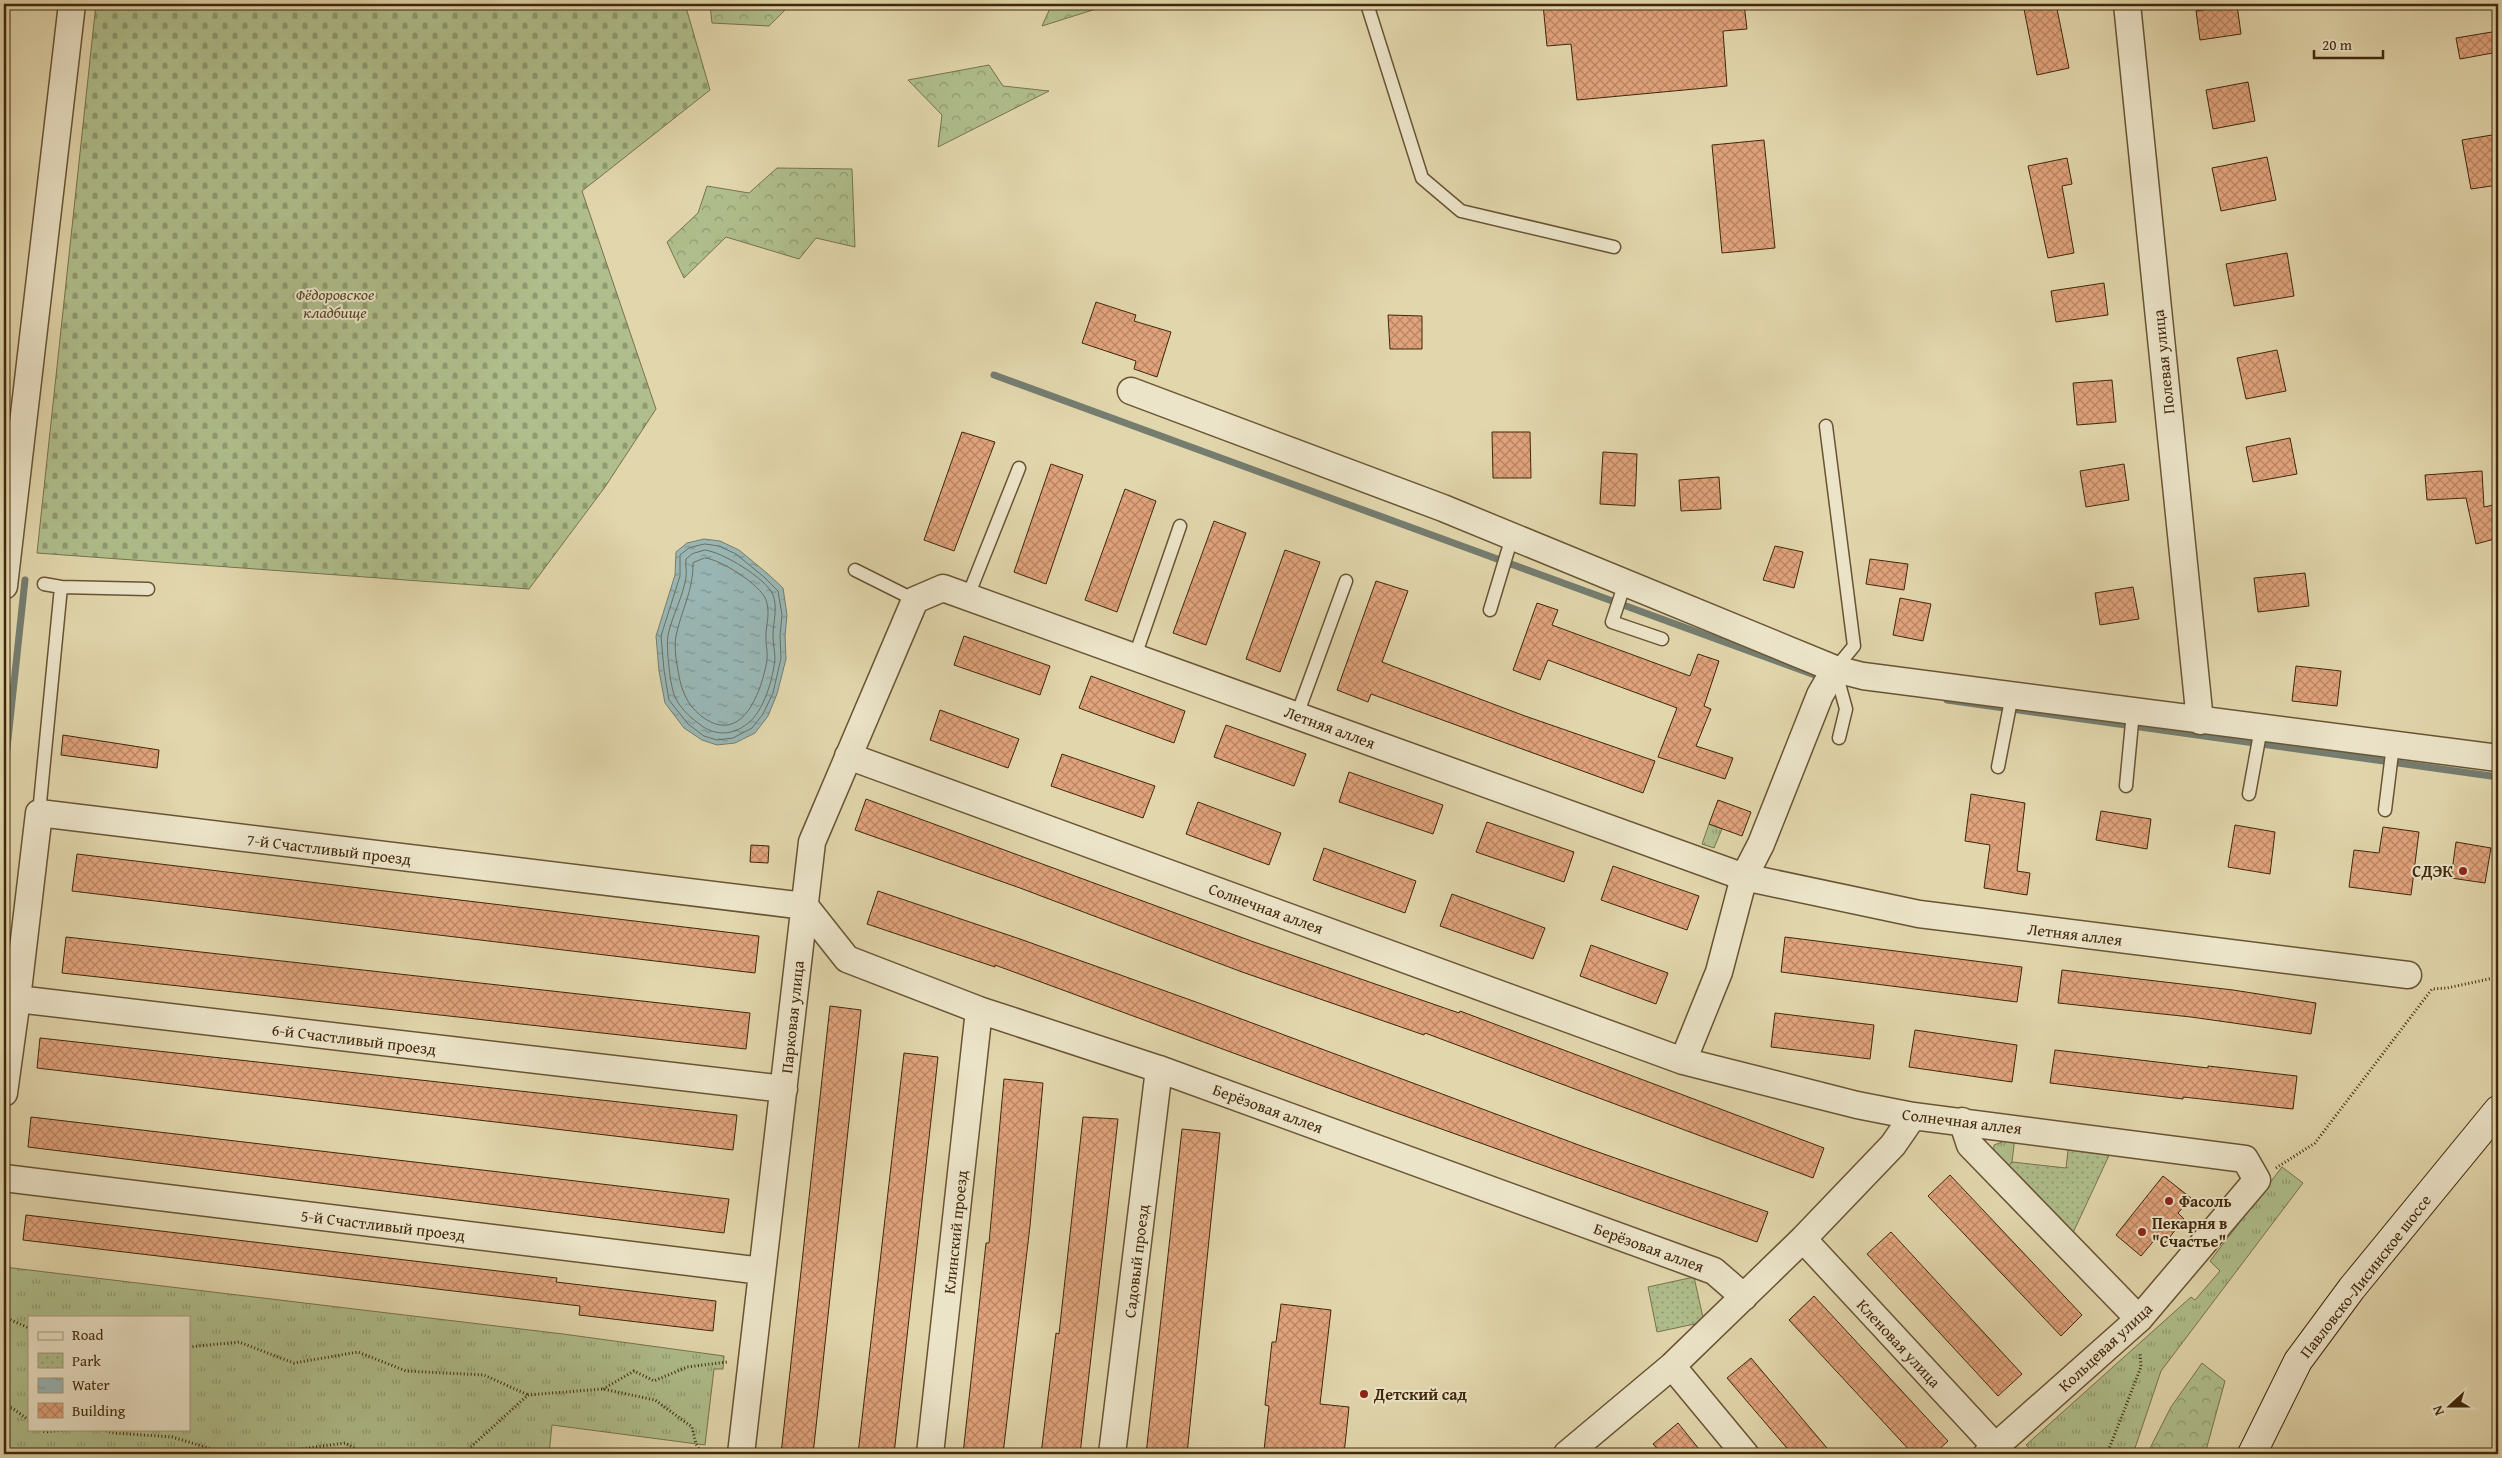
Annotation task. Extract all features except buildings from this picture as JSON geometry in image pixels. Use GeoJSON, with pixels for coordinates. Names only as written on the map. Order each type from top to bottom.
{"type":"FeatureCollection","features":[{"type":"Feature","properties":{"kind":"main road","name":"Павловско-Лисинское шоссе"},"geometry":{"type":"LineString","coordinates":[[2252,1454],[2298,1361],[2352,1288],[2498,1110]]}},
{"type":"Feature","properties":{"kind":"street"},"geometry":{"type":"LineString","coordinates":[[4,586],[9,495],[72,4]]}},
{"type":"Feature","properties":{"kind":"street","name":"Полевая улица"},"geometry":{"type":"LineString","coordinates":[[2127,4],[2200,721]]}},
{"type":"Feature","properties":{"kind":"street"},"geometry":{"type":"LineString","coordinates":[[1131,391],[1442,508],[1835,669],[1863,676],[2498,758]]}},
{"type":"Feature","properties":{"kind":"street","name":"Летняя аллея"},"geometry":{"type":"LineString","coordinates":[[915,600],[943,588],[968,596],[1744,877],[1920,914],[2408,975]]}},
{"type":"Feature","properties":{"kind":"street","name":"Парковая улица"},"geometry":{"type":"LineString","coordinates":[[741,1454],[812,842],[915,600]]}},
{"type":"Feature","properties":{"kind":"street"},"geometry":{"type":"LineString","coordinates":[[1683,1061],[1719,972],[1744,877],[1765,836],[1820,695],[1835,669]]}},
{"type":"Feature","properties":{"kind":"street","name":"Солнечная аллея"},"geometry":{"type":"LineString","coordinates":[[848,756],[1683,1061],[1857,1105],[1913,1116],[1962,1120],[2251,1170]]}},
{"type":"Feature","properties":{"kind":"street"},"geometry":{"type":"LineString","coordinates":[[4,1093],[39,814]]}},
{"type":"Feature","properties":{"kind":"street","name":"7-й Счастливый проезд"},"geometry":{"type":"LineString","coordinates":[[39,814],[805,906]]}},
{"type":"Feature","properties":{"kind":"street","name":"Берёзовая аллея"},"geometry":{"type":"LineString","coordinates":[[805,906],[846,960],[980,1010],[1159,1068],[1714,1271],[1744,1297]]}},
{"type":"Feature","properties":{"kind":"street","name":"6-й Счастливый проезд"},"geometry":{"type":"LineString","coordinates":[[17,999],[784,1089]]}},
{"type":"Feature","properties":{"kind":"street","name":"Клинский проезд"},"geometry":{"type":"LineString","coordinates":[[930,1454],[980,1010]]}},
{"type":"Feature","properties":{"kind":"street","name":"Садовый проезд"},"geometry":{"type":"LineString","coordinates":[[1112,1454],[1159,1068]]}},
{"type":"Feature","properties":{"kind":"street"},"geometry":{"type":"LineString","coordinates":[[1566,1454],[1672,1366],[1744,1297],[1803,1239],[1893,1145],[1913,1116]]}},
{"type":"Feature","properties":{"kind":"street"},"geometry":{"type":"LineString","coordinates":[[1962,1120],[1970,1145],[2139,1319]]}},
{"type":"Feature","properties":{"kind":"street","name":"Кольцевая улица"},"geometry":{"type":"LineString","coordinates":[[1991,1450],[2139,1319],[2251,1170]]}},
{"type":"Feature","properties":{"kind":"street","name":"5-й Счастливый проезд"},"geometry":{"type":"LineString","coordinates":[[4,1178],[762,1271]]}},
{"type":"Feature","properties":{"kind":"street","name":"Кленовая улица"},"geometry":{"type":"LineString","coordinates":[[1803,1239],[1991,1450]]}},
{"type":"Feature","properties":{"kind":"street"},"geometry":{"type":"LineString","coordinates":[[1672,1366],[1745,1454]]}},
{"type":"Feature","properties":{"kind":"lane"},"geometry":{"type":"LineString","coordinates":[[1366,4],[1422,178],[1461,211],[1614,247]]}},
{"type":"Feature","properties":{"kind":"lane"},"geometry":{"type":"LineString","coordinates":[[1826,426],[1854,646],[1835,669],[1846,709],[1838,738]]}},
{"type":"Feature","properties":{"kind":"lane"},"geometry":{"type":"LineString","coordinates":[[968,596],[1019,468]]}},
{"type":"Feature","properties":{"kind":"lane"},"geometry":{"type":"LineString","coordinates":[[1135,656],[1180,526]]}},
{"type":"Feature","properties":{"kind":"lane"},"geometry":{"type":"LineString","coordinates":[[1490,610],[1512,537]]}},
{"type":"Feature","properties":{"kind":"lane"},"geometry":{"type":"LineString","coordinates":[[855,570],[915,600]]}},
{"type":"Feature","properties":{"kind":"lane"},"geometry":{"type":"LineString","coordinates":[[1297,715],[1346,581]]}},
{"type":"Feature","properties":{"kind":"lane"},"geometry":{"type":"LineString","coordinates":[[1625,583],[1612,622],[1662,639]]}},
{"type":"Feature","properties":{"kind":"lane"},"geometry":{"type":"LineString","coordinates":[[44,584],[148,589]]}},
{"type":"Feature","properties":{"kind":"lane"},"geometry":{"type":"LineString","coordinates":[[39,814],[61,586]]}},
{"type":"Feature","properties":{"kind":"lane"},"geometry":{"type":"LineString","coordinates":[[1998,767],[2012,695]]}},
{"type":"Feature","properties":{"kind":"lane"},"geometry":{"type":"LineString","coordinates":[[2126,786],[2133,712]]}},
{"type":"Feature","properties":{"kind":"lane"},"geometry":{"type":"LineString","coordinates":[[2249,794],[2261,728]]}},
{"type":"Feature","properties":{"kind":"lane"},"geometry":{"type":"LineString","coordinates":[[2384,810],[2393,745]]}},
{"type":"Feature","properties":{"kind":"path"},"geometry":{"type":"LineString","coordinates":[[2251,1170],[2315,1143],[2432,989],[2498,978]]}},
{"type":"Feature","properties":{"kind":"path"},"geometry":{"type":"LineString","coordinates":[[4,1317],[28,1328]]}},
{"type":"Feature","properties":{"kind":"path"},"geometry":{"type":"LineString","coordinates":[[2107,1454],[2141,1367],[2139,1319]]}},
{"type":"Feature","properties":{"kind":"path"},"geometry":{"type":"LineString","coordinates":[[190,1346],[239,1342],[294,1363],[358,1352],[406,1371],[484,1375],[528,1395],[602,1389],[655,1400],[692,1427],[696,1444],[702,1454]]}},
{"type":"Feature","properties":{"kind":"path"},"geometry":{"type":"LineString","coordinates":[[602,1389],[634,1371],[654,1381],[687,1367],[753,1360]]}},
{"type":"Feature","properties":{"kind":"path"},"geometry":{"type":"LineString","coordinates":[[463,1454],[528,1395]]}},
{"type":"Feature","properties":{"kind":"path"},"geometry":{"type":"LineString","coordinates":[[4,1406],[12,1408],[28,1419]]}},
{"type":"Feature","properties":{"kind":"path"},"geometry":{"type":"LineString","coordinates":[[42,1430],[45,1432],[64,1430]]}},
{"type":"Feature","properties":{"kind":"path"},"geometry":{"type":"LineString","coordinates":[[103,1430],[114,1433],[172,1437],[229,1454],[278,1452],[346,1442],[364,1454]]}},
{"type":"Feature","properties":{"kind":"green space","name":"Фёдоровское кладбище"},"geometry":{"type":"Polygon","coordinates":[[[96,4],[685,4],[710,90],[582,191],[656,409],[605,487],[529,589],[37,553],[96,4]]]}},
{"type":"Feature","properties":{"kind":"green space"},"geometry":{"type":"Polygon","coordinates":[[[710,4],[791,4],[769,26],[712,23],[710,4]]]}},
{"type":"Feature","properties":{"kind":"green space"},"geometry":{"type":"Polygon","coordinates":[[[1052,4],[1099,4],[1099,8],[1042,26],[1052,4]]]}},
{"type":"Feature","properties":{"kind":"green space"},"geometry":{"type":"Polygon","coordinates":[[[989,65],[1003,86],[1049,91],[938,147],[942,115],[908,80],[989,65]]]}},
{"type":"Feature","properties":{"kind":"green space"},"geometry":{"type":"Polygon","coordinates":[[[777,168],[852,169],[855,247],[816,238],[799,259],[726,237],[684,278],[667,242],[698,213],[707,186],[749,193],[777,168]]]}},
{"type":"Feature","properties":{"kind":"green space"},"geometry":{"type":"Polygon","coordinates":[[[1709,824],[1722,829],[1714,848],[1702,844],[1709,824]]]}},
{"type":"Feature","properties":{"kind":"green space"},"geometry":{"type":"Polygon","coordinates":[[[2015,1137],[2012,1162],[2005,1170],[1993,1160],[1994,1145],[2015,1137]]]}},
{"type":"Feature","properties":{"kind":"green space"},"geometry":{"type":"Polygon","coordinates":[[[2069,1142],[2112,1149],[2072,1235],[2005,1170],[2012,1162],[2066,1168],[2069,1142]]]}},
{"type":"Feature","properties":{"kind":"green space"},"geometry":{"type":"Polygon","coordinates":[[[2282,1167],[2303,1183],[2161,1371],[2133,1454],[2023,1454],[2029,1448],[2026,1445],[2191,1297],[2195,1300],[2220,1271],[2210,1261],[2282,1167]]]}},
{"type":"Feature","properties":{"kind":"green space"},"geometry":{"type":"Polygon","coordinates":[[[4,1267],[563,1334],[724,1356],[723,1369],[714,1369],[705,1445],[552,1425],[549,1454],[4,1453],[4,1267]]]}},
{"type":"Feature","properties":{"kind":"green space"},"geometry":{"type":"Polygon","coordinates":[[[1694,1277],[1704,1322],[1657,1332],[1648,1287],[1694,1277]]]}},
{"type":"Feature","properties":{"kind":"green space"},"geometry":{"type":"Polygon","coordinates":[[[2202,1363],[2225,1381],[2205,1454],[2147,1454],[2171,1407],[2202,1363]]]}},
{"type":"Feature","properties":{"kind":"water"},"geometry":{"type":"Polygon","coordinates":[[[704,539],[720,541],[739,550],[768,574],[783,588],[787,615],[785,636],[786,659],[777,694],[768,716],[755,733],[735,743],[717,745],[702,740],[684,728],[665,703],[659,671],[656,636],[675,575],[676,552],[687,543],[704,539]]]}},
{"type":"Feature","properties":{"kind":"waterway"},"geometry":{"type":"LineString","coordinates":[[994,375],[1823,678]]}},
{"type":"Feature","properties":{"kind":"waterway"},"geometry":{"type":"LineString","coordinates":[[4,776],[25,580]]}},
{"type":"Feature","properties":{"kind":"waterway"},"geometry":{"type":"LineString","coordinates":[[1947,700],[2498,777]]}},
{"type":"Feature","properties":{"kind":"place","name":"СДЭК"},"geometry":{"type":"Point","coordinates":[2463,871]}},
{"type":"Feature","properties":{"kind":"place","name":"Фасоль"},"geometry":{"type":"Point","coordinates":[2169,1201]}},
{"type":"Feature","properties":{"kind":"place","name":"Пекарня в \"Счастье\""},"geometry":{"type":"Point","coordinates":[2142,1232]}},
{"type":"Feature","properties":{"kind":"place","name":"Детский сад"},"geometry":{"type":"Point","coordinates":[1364,1394]}}]}
